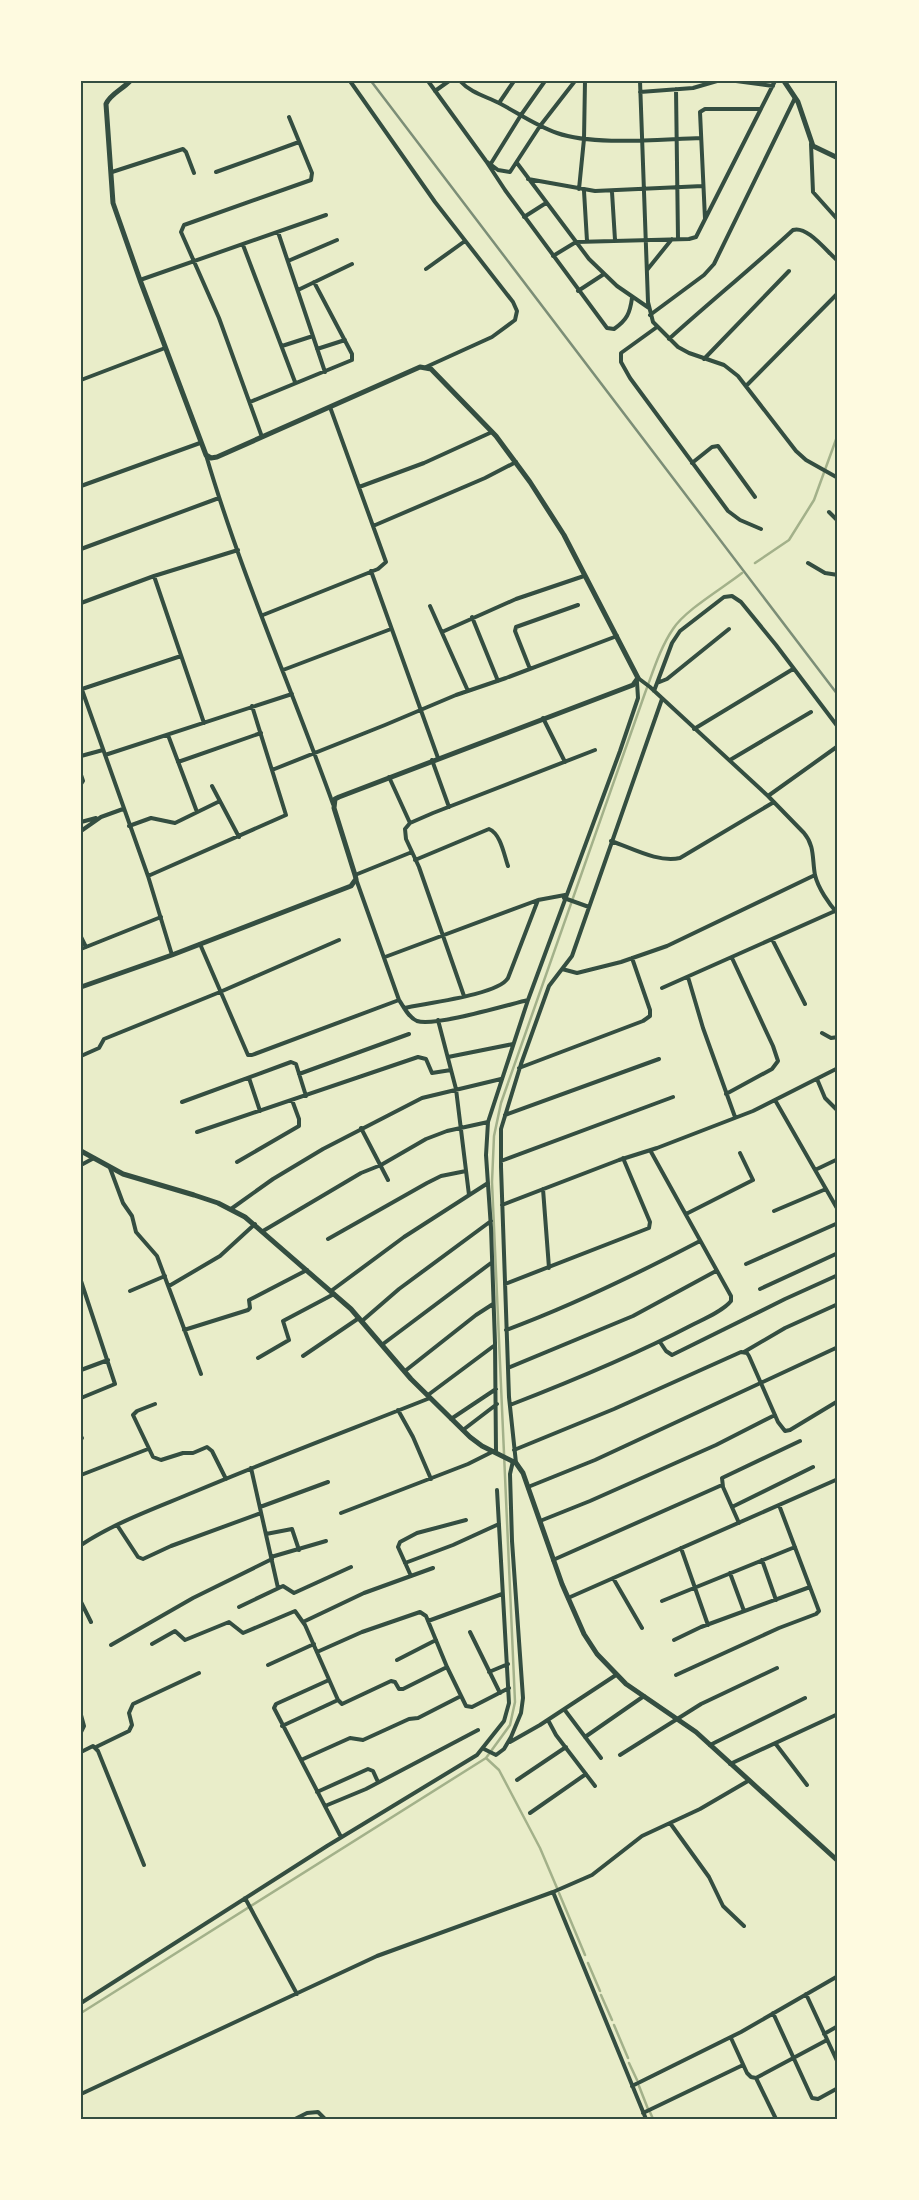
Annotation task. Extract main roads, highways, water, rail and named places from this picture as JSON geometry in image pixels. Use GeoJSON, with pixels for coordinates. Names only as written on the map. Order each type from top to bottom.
{"type":"FeatureCollection","features":[{"type":"Feature","properties":{"kind":"waterway"},"geometry":{"type":"LineString","coordinates":[[755,563],[789,540],[814,500],[838,434]]}},
{"type":"Feature","properties":{"kind":"waterway"},"geometry":{"type":"LineString","coordinates":[[81,2013],[486,1758],[510,1725],[515,1702],[492,1182],[494,1136],[501,1103],[645,693],[668,636],[686,614],[742,573]]}},
{"type":"Feature","properties":{"kind":"waterway"},"geometry":{"type":"LineString","coordinates":[[486,1758],[499,1770],[540,1848],[557,1888]]}},
{"type":"Feature","properties":{"kind":"waterway"},"geometry":{"type":"LineString","coordinates":[[559,1893],[585,1955]]}},
{"type":"Feature","properties":{"kind":"waterway"},"geometry":{"type":"LineString","coordinates":[[588,1963],[600,1991]]}},
{"type":"Feature","properties":{"kind":"waterway"},"geometry":{"type":"LineString","coordinates":[[601,1995],[612,2020]]}},
{"type":"Feature","properties":{"kind":"waterway"},"geometry":{"type":"LineString","coordinates":[[614,2025],[628,2058]]}},
{"type":"Feature","properties":{"kind":"waterway"},"geometry":{"type":"LineString","coordinates":[[629,2063],[637,2080]]}},
{"type":"Feature","properties":{"kind":"waterway"},"geometry":{"type":"LineString","coordinates":[[639,2086],[648,2109]]}},
{"type":"Feature","properties":{"kind":"waterway"},"geometry":{"type":"LineString","coordinates":[[650,2112],[653,2119]]}},
{"type":"Feature","properties":{"kind":"railway"},"geometry":{"type":"LineString","coordinates":[[371,81],[838,695]]}}]}
